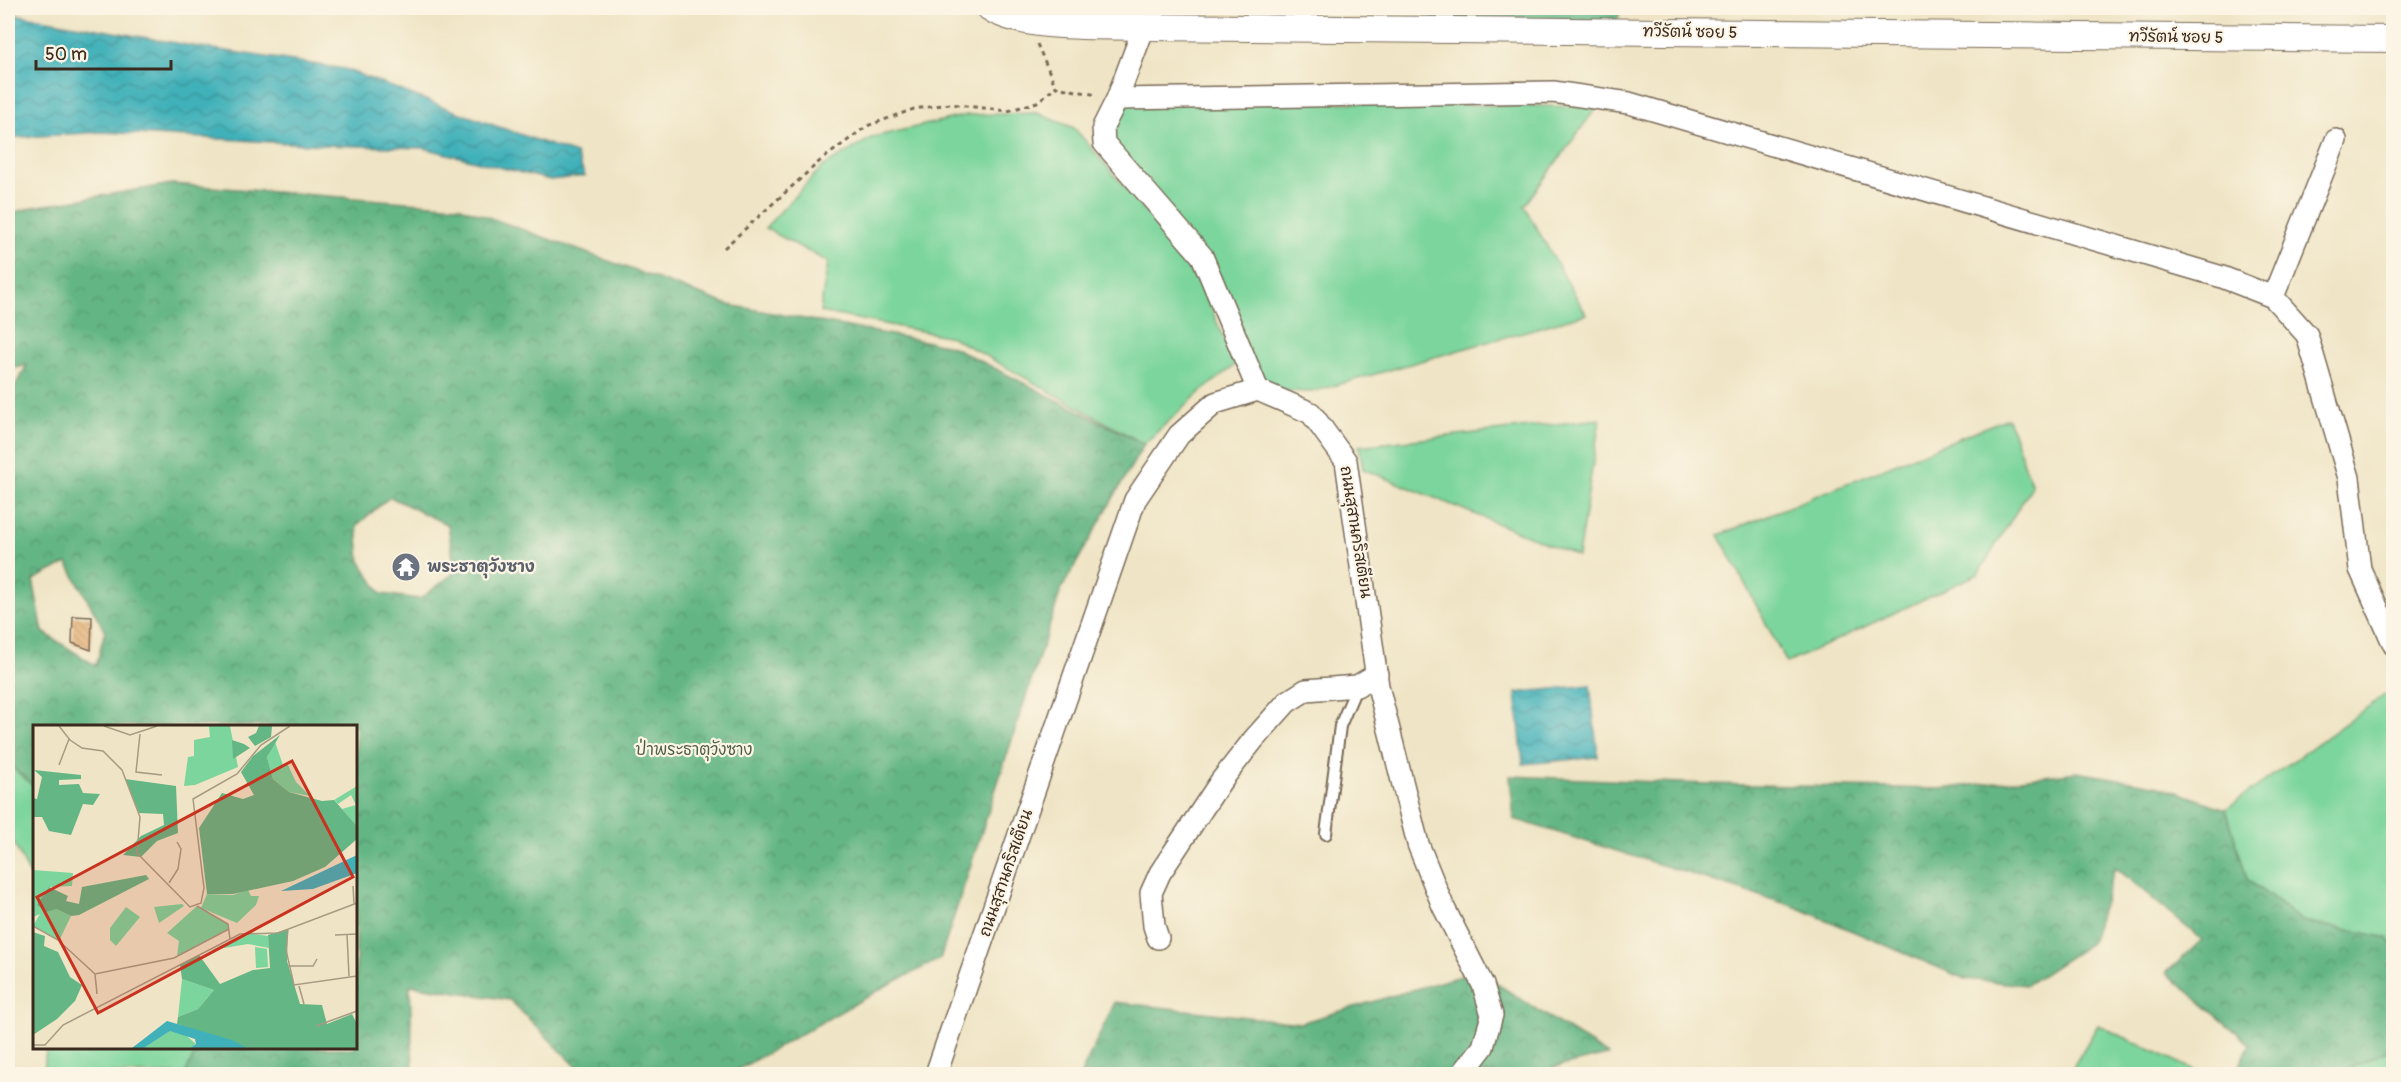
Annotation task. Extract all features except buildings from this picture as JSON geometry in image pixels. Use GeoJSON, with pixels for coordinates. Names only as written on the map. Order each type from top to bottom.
{"type":"FeatureCollection","features":[{"type":"Feature","properties":{"kind":"street","name":"ทวีรัตน์ ซอย 5"},"geometry":{"type":"LineString","coordinates":[[990,8],[1027,21],[1144,27],[2394,39]]}},
{"type":"Feature","properties":{"kind":"street"},"geometry":{"type":"LineString","coordinates":[[1144,27],[1117,99],[1103,127],[1104,143],[1202,256],[1258,390]]}},
{"type":"Feature","properties":{"kind":"street"},"geometry":{"type":"LineString","coordinates":[[1117,99],[1553,92],[1629,103],[2222,277],[2273,297],[2307,335],[2349,478],[2360,568],[2394,645]]}},
{"type":"Feature","properties":{"kind":"street"},"geometry":{"type":"LineString","coordinates":[[2273,297],[2336,140]]}},
{"type":"Feature","properties":{"kind":"street","name":"ถนนสุสานคริสเตียน"},"geometry":{"type":"LineString","coordinates":[[936,1074],[1135,500],[1179,435],[1215,403],[1258,390],[1311,413],[1346,460],[1377,674],[1419,844],[1443,906],[1484,985],[1492,1014],[1483,1047],[1462,1074]]}},
{"type":"Feature","properties":{"kind":"street"},"geometry":{"type":"LineString","coordinates":[[1158,938],[1154,926],[1151,893],[1160,873],[1221,781],[1254,739],[1287,702],[1306,690],[1357,686],[1377,674]]}},
{"type":"Feature","properties":{"kind":"lane"},"geometry":{"type":"LineString","coordinates":[[1326,834],[1340,726],[1357,686]]}},
{"type":"Feature","properties":{"kind":"path"},"geometry":{"type":"LineString","coordinates":[[1027,21],[1056,87]]}},
{"type":"Feature","properties":{"kind":"path"},"geometry":{"type":"LineString","coordinates":[[724,248],[820,161],[867,126],[914,109],[950,104],[1008,111],[1037,102],[1056,87],[1117,99]]}},
{"type":"Feature","properties":{"kind":"green space"},"geometry":{"type":"Polygon","coordinates":[[[1031,8],[1320,9],[1171,10],[1059,14],[1031,8]]]}},
{"type":"Feature","properties":{"kind":"green space"},"geometry":{"type":"Polygon","coordinates":[[[1431,8],[1622,8],[1613,31],[1434,29],[1431,8]]]}},
{"type":"Feature","properties":{"kind":"green space"},"geometry":{"type":"Polygon","coordinates":[[[1117,99],[1597,107],[1524,206],[1586,314],[1312,392],[1258,390],[1202,256],[1104,143],[1117,99]]]}},
{"type":"Feature","properties":{"kind":"green space"},"geometry":{"type":"Polygon","coordinates":[[[1037,113],[1074,128],[1148,214],[1203,289],[1235,365],[1198,394],[1144,444],[952,337],[820,312],[828,262],[765,228],[822,167],[873,137],[967,115],[1037,113]]]}},
{"type":"Feature","properties":{"kind":"green space","name":"ป่าพระธาตุวังซาง"},"geometry":{"type":"Polygon","coordinates":[[[172,184],[458,206],[729,305],[951,346],[1144,444],[1061,590],[940,959],[886,986],[730,1074],[584,1074],[510,1000],[410,985],[413,1074],[185,1074],[198,1049],[357,1049],[357,725],[33,725],[33,785],[8,764],[8,398],[27,365],[8,370],[8,214],[34,207],[172,184]],[[390,497],[357,525],[360,561],[381,594],[420,599],[455,572],[448,525],[390,497]],[[67,563],[33,580],[43,632],[96,666],[105,631],[67,563]]]}},
{"type":"Feature","properties":{"kind":"green space"},"geometry":{"type":"Polygon","coordinates":[[[2008,418],[2032,486],[1978,574],[1787,663],[1719,535],[2008,418]]]}},
{"type":"Feature","properties":{"kind":"green space"},"geometry":{"type":"Polygon","coordinates":[[[1600,419],[1578,556],[1363,469],[1359,446],[1600,419]]]}},
{"type":"Feature","properties":{"kind":"green space"},"geometry":{"type":"Polygon","coordinates":[[[2393,689],[2393,950],[2388,938],[2302,921],[2247,879],[2226,809],[2393,689]]]}},
{"type":"Feature","properties":{"kind":"green space"},"geometry":{"type":"Polygon","coordinates":[[[8,764],[33,785],[33,881],[8,832],[8,764]]]}},
{"type":"Feature","properties":{"kind":"green space"},"geometry":{"type":"Polygon","coordinates":[[[2077,772],[2160,786],[2226,809],[2247,879],[2302,921],[2388,938],[2394,950],[2393,1048],[2339,1074],[2236,1074],[2250,1044],[2166,973],[2202,940],[2115,867],[2091,943],[2027,985],[1965,979],[1796,907],[1514,819],[1510,776],[1706,784],[1940,789],[2077,772]]]}},
{"type":"Feature","properties":{"kind":"green space"},"geometry":{"type":"Polygon","coordinates":[[[1477,971],[1608,1055],[1526,1074],[1081,1074],[1115,1002],[1300,1023],[1477,971]]]}},
{"type":"Feature","properties":{"kind":"green space"},"geometry":{"type":"Polygon","coordinates":[[[2098,1025],[2203,1074],[2069,1074],[2098,1025]]]}},
{"type":"Feature","properties":{"kind":"green space"},"geometry":{"type":"Polygon","coordinates":[[[2393,1048],[2393,1074],[2339,1074],[2393,1048]]]}},
{"type":"Feature","properties":{"kind":"green space"},"geometry":{"type":"Polygon","coordinates":[[[46,1049],[198,1049],[185,1074],[44,1073],[46,1049]]]}},
{"type":"Feature","properties":{"kind":"water"},"geometry":{"type":"Polygon","coordinates":[[[8,13],[187,45],[345,69],[576,154],[585,176],[550,180],[424,148],[324,145],[102,132],[8,138],[8,13]]]}},
{"type":"Feature","properties":{"kind":"water"},"geometry":{"type":"Polygon","coordinates":[[[1590,685],[1598,757],[1523,764],[1516,693],[1590,685]]]}},
{"type":"Feature","properties":{"kind":"place","name":"พระธาตุวังซาง"},"geometry":{"type":"Point","coordinates":[406,567]}}]}
